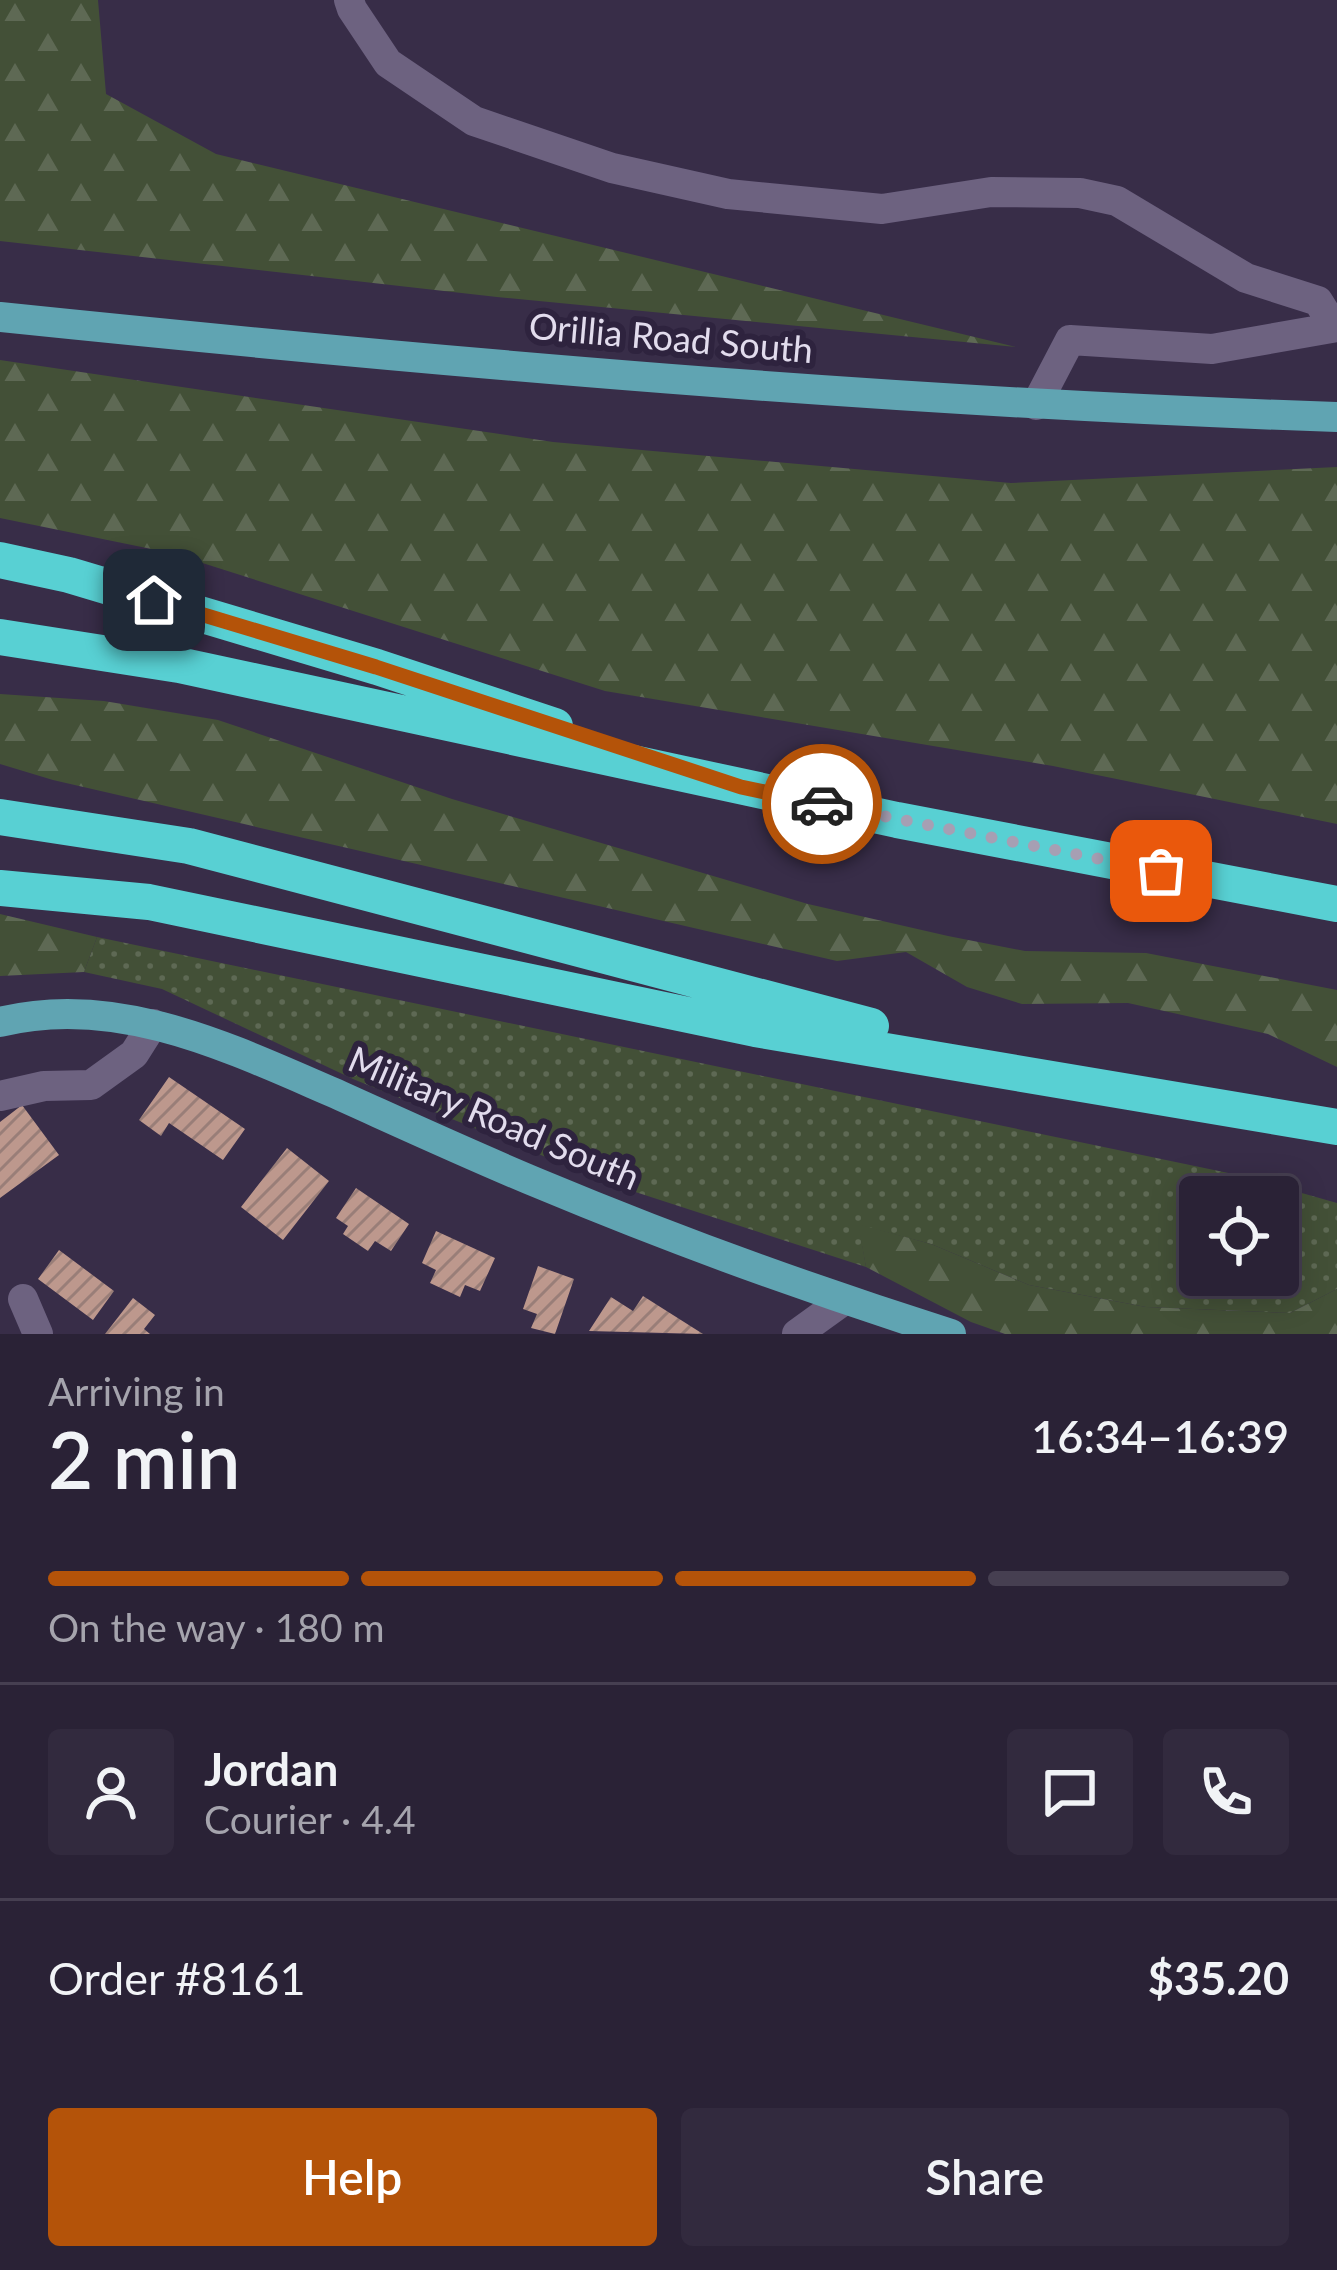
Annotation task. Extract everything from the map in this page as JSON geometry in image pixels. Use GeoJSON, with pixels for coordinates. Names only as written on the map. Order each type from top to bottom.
{"type":"FeatureCollection","features":[{"type":"Feature","properties":{"kind":"highway"},"geometry":{"type":"LineString","coordinates":[[0,560],[69,574],[376,667],[741,787]]}},
{"type":"Feature","properties":{"kind":"highway"},"geometry":{"type":"LineString","coordinates":[[0,637],[179,665],[741,787],[1337,904]]}},
{"type":"Feature","properties":{"kind":"highway"},"geometry":{"type":"LineString","coordinates":[[0,817],[189,846],[1089,1082]]}},
{"type":"Feature","properties":{"kind":"highway"},"geometry":{"type":"LineString","coordinates":[[0,888],[149,902],[755,1029],[1337,1127]]}},
{"type":"Feature","properties":{"kind":"main road","name":"Orillia Road South"},"geometry":{"type":"LineString","coordinates":[[0,317],[270,345],[1036,405],[1337,417]]}},
{"type":"Feature","properties":{"kind":"main road","name":"Military Road South"},"geometry":{"type":"LineString","coordinates":[[0,1022],[23,1016],[101,1015],[153,1024],[242,1053],[543,1185],[844,1300],[951,1334]]}},
{"type":"Feature","properties":{"kind":"street"},"geometry":{"type":"LineString","coordinates":[[350,0],[388,63],[474,121],[611,168],[728,194],[882,209],[991,192],[1080,193],[1117,201],[1246,278],[1318,301],[1335,327],[1212,349],[1070,340],[1036,405]]}},
{"type":"Feature","properties":{"kind":"street"},"geometry":{"type":"LineString","coordinates":[[0,1096],[44,1086],[91,1084],[134,1054],[153,1024]]}},
{"type":"Feature","properties":{"kind":"street"},"geometry":{"type":"LineString","coordinates":[[23,1299],[38,1334]]}},
{"type":"Feature","properties":{"kind":"street"},"geometry":{"type":"LineString","coordinates":[[813,1330],[844,1300]]}},
{"type":"Feature","properties":{"kind":"green space"},"geometry":{"type":"Polygon","coordinates":[[[0,0],[98,0],[106,94],[216,154],[1016,347],[497,297],[0,241],[0,0]]]}},
{"type":"Feature","properties":{"kind":"green space"},"geometry":{"type":"Polygon","coordinates":[[[0,360],[553,442],[1011,483],[1337,467],[1337,824],[1053,766],[605,691],[171,553],[0,518],[0,360]]]}},
{"type":"Feature","properties":{"kind":"green space"},"geometry":{"type":"Polygon","coordinates":[[[0,694],[104,701],[218,720],[452,799],[808,904],[948,936],[1025,951],[1146,953],[1337,990],[1337,1067],[1268,1034],[1128,1003],[1022,1004],[967,987],[906,952],[837,961],[53,780],[0,764],[0,694]]]}},
{"type":"Feature","properties":{"kind":"green space"},"geometry":{"type":"Polygon","coordinates":[[[0,914],[97,937],[84,972],[0,976],[0,914]]]}},
{"type":"Feature","properties":{"kind":"green space"},"geometry":{"type":"Polygon","coordinates":[[[97,937],[1238,1175],[1242,1176],[1179,1176],[1179,1296],[1299,1296],[1299,1192],[1337,1203],[1337,1289],[1290,1313],[1146,1307],[1029,1285],[931,1244],[859,1225],[866,1267],[620,1187],[353,1079],[162,989],[84,972],[97,937]]]}},
{"type":"Feature","properties":{"kind":"green space"},"geometry":{"type":"Polygon","coordinates":[[[858,1224],[931,1244],[1029,1285],[1146,1307],[1290,1313],[1337,1289],[1337,1334],[1005,1334],[971,1322],[866,1267],[858,1224]]]}},
{"type":"Feature","properties":{"kind":"building"},"geometry":{"type":"Polygon","coordinates":[[[169,1077],[245,1129],[223,1160],[169,1123],[161,1136],[139,1120],[169,1077]]]}},
{"type":"Feature","properties":{"kind":"building"},"geometry":{"type":"Polygon","coordinates":[[[22,1105],[59,1155],[0,1198],[0,1122],[22,1105]]]}},
{"type":"Feature","properties":{"kind":"building"},"geometry":{"type":"Polygon","coordinates":[[[287,1148],[329,1181],[283,1240],[241,1207],[287,1148]]]}},
{"type":"Feature","properties":{"kind":"building"},"geometry":{"type":"Polygon","coordinates":[[[356,1188],[409,1224],[391,1251],[375,1241],[368,1251],[343,1234],[348,1226],[336,1218],[356,1188]]]}},
{"type":"Feature","properties":{"kind":"building"},"geometry":{"type":"Polygon","coordinates":[[[436,1231],[495,1258],[480,1291],[465,1285],[460,1297],[430,1283],[436,1270],[422,1263],[436,1231]]]}},
{"type":"Feature","properties":{"kind":"building"},"geometry":{"type":"Polygon","coordinates":[[[59,1250],[114,1291],[93,1320],[38,1279],[59,1250]]]}},
{"type":"Feature","properties":{"kind":"building"},"geometry":{"type":"Polygon","coordinates":[[[538,1266],[574,1279],[555,1334],[531,1328],[537,1314],[523,1309],[538,1266]]]}},
{"type":"Feature","properties":{"kind":"building"},"geometry":{"type":"Polygon","coordinates":[[[643,1296],[703,1334],[589,1331],[611,1297],[633,1311],[643,1296]]]}},
{"type":"Feature","properties":{"kind":"building"},"geometry":{"type":"Polygon","coordinates":[[[133,1298],[155,1315],[144,1329],[150,1334],[105,1334],[133,1298]]]}},
{"type":"Feature","properties":{"kind":"way so far"},"geometry":{"type":"LineString","coordinates":[[822,804],[1161,871]]}},
{"type":"Feature","properties":{"kind":"route"},"geometry":{"type":"LineString","coordinates":[[154,600],[741,787],[822,804]]}}]}
